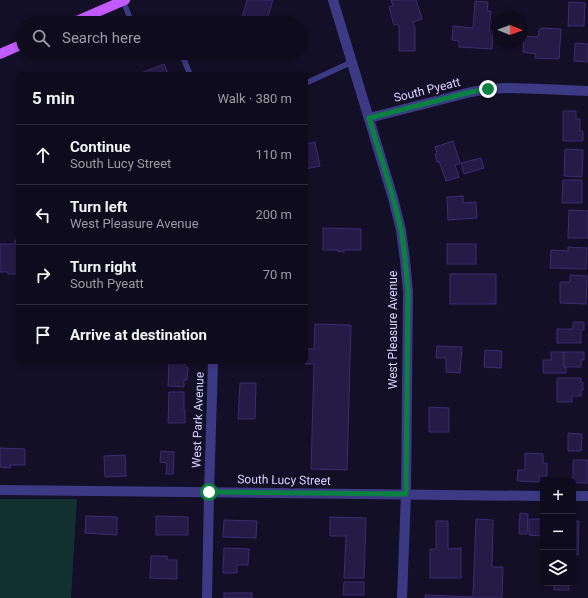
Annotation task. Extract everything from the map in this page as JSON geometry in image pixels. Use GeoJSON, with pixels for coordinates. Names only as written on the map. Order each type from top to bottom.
{"type":"FeatureCollection","features":[{"type":"Feature","properties":{"kind":"main road"},"geometry":{"type":"LineString","coordinates":[[88,16],[124,0]]}},
{"type":"Feature","properties":{"kind":"main road"},"geometry":{"type":"LineString","coordinates":[[0,54],[16,47]]}},
{"type":"Feature","properties":{"kind":"street","name":"West Pleasure Avenue"},"geometry":{"type":"LineString","coordinates":[[333,0],[394,204],[401,230],[405,260],[408,292],[406,494],[402,598]]}},
{"type":"Feature","properties":{"kind":"street","name":"South Pyeatt"},"geometry":{"type":"LineString","coordinates":[[369,118],[488,89],[506,88],[588,91]]}},
{"type":"Feature","properties":{"kind":"street","name":"West Park Avenue"},"geometry":{"type":"LineString","coordinates":[[207,598],[213,364]]}},
{"type":"Feature","properties":{"kind":"street","name":"South Lucy Street"},"geometry":{"type":"LineString","coordinates":[[0,490],[540,496]]}},
{"type":"Feature","properties":{"kind":"street"},"geometry":{"type":"LineString","coordinates":[[576,496],[588,496]]}},
{"type":"Feature","properties":{"kind":"lane"},"geometry":{"type":"LineString","coordinates":[[124,0],[130,16]]}},
{"type":"Feature","properties":{"kind":"lane"},"geometry":{"type":"LineString","coordinates":[[184,60],[189,72]]}},
{"type":"Feature","properties":{"kind":"lane"},"geometry":{"type":"LineString","coordinates":[[308,82],[352,62]]}},
{"type":"Feature","properties":{"kind":"green space"},"geometry":{"type":"Polygon","coordinates":[[[0,499],[77,499],[71,598],[0,598],[0,499]]]}},
{"type":"Feature","properties":{"kind":"building"},"geometry":{"type":"Polygon","coordinates":[[[247,0],[273,0],[268,16],[242,16],[247,0]]]}},
{"type":"Feature","properties":{"kind":"building"},"geometry":{"type":"Polygon","coordinates":[[[391,0],[416,0],[422,19],[413,22],[415,28],[415,51],[399,51],[399,28],[398,24],[394,25],[389,7],[393,6],[391,0]]]}},
{"type":"Feature","properties":{"kind":"building"},"geometry":{"type":"Polygon","coordinates":[[[475,1],[488,2],[487,11],[491,11],[489,31],[492,31],[492,49],[459,47],[459,41],[452,40],[453,26],[473,28],[475,1]]]}},
{"type":"Feature","properties":{"kind":"building"},"geometry":{"type":"Polygon","coordinates":[[[569,2],[585,3],[584,26],[568,26],[569,2]]]}},
{"type":"Feature","properties":{"kind":"building"},"geometry":{"type":"Polygon","coordinates":[[[542,28],[561,29],[559,59],[535,58],[536,54],[523,52],[523,48],[528,48],[528,36],[538,37],[539,30],[542,28]]]}},
{"type":"Feature","properties":{"kind":"building"},"geometry":{"type":"Polygon","coordinates":[[[575,43],[588,44],[587,62],[574,61],[575,43]]]}},
{"type":"Feature","properties":{"kind":"building"},"geometry":{"type":"Polygon","coordinates":[[[164,64],[167,72],[143,72],[164,64]]]}},
{"type":"Feature","properties":{"kind":"building"},"geometry":{"type":"Polygon","coordinates":[[[563,111],[576,111],[576,119],[580,119],[580,131],[583,131],[583,141],[563,141],[563,111]]]}},
{"type":"Feature","properties":{"kind":"building"},"geometry":{"type":"Polygon","coordinates":[[[453,141],[460,163],[455,165],[459,177],[446,181],[439,161],[437,162],[435,147],[453,141]]]}},
{"type":"Feature","properties":{"kind":"building"},"geometry":{"type":"Polygon","coordinates":[[[315,142],[320,166],[308,169],[308,144],[315,142]]]}},
{"type":"Feature","properties":{"kind":"building"},"geometry":{"type":"Polygon","coordinates":[[[565,149],[583,150],[582,177],[564,176],[565,149]]]}},
{"type":"Feature","properties":{"kind":"building"},"geometry":{"type":"Polygon","coordinates":[[[481,158],[484,168],[464,174],[461,163],[481,158]]]}},
{"type":"Feature","properties":{"kind":"building"},"geometry":{"type":"Polygon","coordinates":[[[563,180],[582,180],[582,203],[562,203],[563,180]]]}},
{"type":"Feature","properties":{"kind":"building"},"geometry":{"type":"Polygon","coordinates":[[[463,196],[463,203],[476,202],[477,218],[448,220],[447,197],[463,196]]]}},
{"type":"Feature","properties":{"kind":"building"},"geometry":{"type":"Polygon","coordinates":[[[569,210],[588,211],[588,238],[568,238],[569,210]]]}},
{"type":"Feature","properties":{"kind":"building"},"geometry":{"type":"Polygon","coordinates":[[[323,228],[361,229],[361,250],[344,250],[344,252],[337,250],[323,250],[323,228]]]}},
{"type":"Feature","properties":{"kind":"building"},"geometry":{"type":"Polygon","coordinates":[[[16,240],[16,274],[0,272],[0,244],[15,244],[16,240]]]}},
{"type":"Feature","properties":{"kind":"building"},"geometry":{"type":"Polygon","coordinates":[[[447,244],[476,244],[476,264],[447,264],[447,244]]]}},
{"type":"Feature","properties":{"kind":"building"},"geometry":{"type":"Polygon","coordinates":[[[568,247],[587,248],[586,269],[550,268],[551,250],[568,251],[568,247]]]}},
{"type":"Feature","properties":{"kind":"building"},"geometry":{"type":"Polygon","coordinates":[[[450,274],[496,274],[496,304],[450,304],[450,274]]]}},
{"type":"Feature","properties":{"kind":"building"},"geometry":{"type":"Polygon","coordinates":[[[570,275],[587,276],[586,304],[560,303],[560,282],[570,282],[570,275]]]}},
{"type":"Feature","properties":{"kind":"building"},"geometry":{"type":"Polygon","coordinates":[[[573,322],[584,322],[584,330],[581,330],[581,343],[557,343],[557,329],[573,329],[573,322]]]}},
{"type":"Feature","properties":{"kind":"building"},"geometry":{"type":"Polygon","coordinates":[[[315,324],[351,325],[347,470],[311,469],[314,364],[308,364],[308,349],[314,349],[315,324]]]}},
{"type":"Feature","properties":{"kind":"building"},"geometry":{"type":"Polygon","coordinates":[[[437,346],[462,347],[460,373],[446,372],[446,358],[436,358],[437,346]]]}},
{"type":"Feature","properties":{"kind":"building"},"geometry":{"type":"Polygon","coordinates":[[[485,350],[502,351],[501,368],[484,367],[485,350]]]}},
{"type":"Feature","properties":{"kind":"building"},"geometry":{"type":"Polygon","coordinates":[[[551,352],[564,352],[564,367],[566,367],[566,373],[543,373],[543,360],[551,360],[551,352]]]}},
{"type":"Feature","properties":{"kind":"building"},"geometry":{"type":"Polygon","coordinates":[[[564,352],[584,352],[584,360],[581,360],[581,367],[564,367],[564,352]]]}},
{"type":"Feature","properties":{"kind":"building"},"geometry":{"type":"Polygon","coordinates":[[[169,364],[185,364],[185,367],[188,368],[187,380],[184,380],[184,387],[168,386],[169,364]]]}},
{"type":"Feature","properties":{"kind":"building"},"geometry":{"type":"Polygon","coordinates":[[[557,378],[581,378],[583,390],[581,390],[581,396],[572,396],[572,402],[557,402],[557,378]]]}},
{"type":"Feature","properties":{"kind":"building"},"geometry":{"type":"Polygon","coordinates":[[[240,383],[256,383],[255,419],[238,419],[240,383]]]}},
{"type":"Feature","properties":{"kind":"building"},"geometry":{"type":"Polygon","coordinates":[[[169,392],[184,392],[185,423],[168,423],[169,392]]]}},
{"type":"Feature","properties":{"kind":"building"},"geometry":{"type":"Polygon","coordinates":[[[429,407],[449,408],[449,432],[429,432],[429,407]]]}},
{"type":"Feature","properties":{"kind":"building"},"geometry":{"type":"Polygon","coordinates":[[[568,433],[582,434],[581,451],[568,451],[568,433]]]}},
{"type":"Feature","properties":{"kind":"building"},"geometry":{"type":"Polygon","coordinates":[[[0,448],[25,449],[25,465],[10,465],[10,468],[0,467],[0,448]]]}},
{"type":"Feature","properties":{"kind":"building"},"geometry":{"type":"Polygon","coordinates":[[[161,451],[174,452],[173,474],[166,474],[167,463],[160,462],[161,451]]]}},
{"type":"Feature","properties":{"kind":"building"},"geometry":{"type":"Polygon","coordinates":[[[525,453],[543,454],[543,463],[547,463],[547,476],[539,476],[539,482],[517,481],[518,470],[525,470],[525,453]]]}},
{"type":"Feature","properties":{"kind":"building"},"geometry":{"type":"Polygon","coordinates":[[[125,455],[126,476],[105,477],[104,456],[125,455]]]}},
{"type":"Feature","properties":{"kind":"building"},"geometry":{"type":"Polygon","coordinates":[[[573,460],[587,460],[587,483],[576,483],[576,478],[573,478],[573,460]]]}},
{"type":"Feature","properties":{"kind":"building"},"geometry":{"type":"Polygon","coordinates":[[[520,513],[528,514],[527,534],[519,534],[520,513]]]}},
{"type":"Feature","properties":{"kind":"building"},"geometry":{"type":"Polygon","coordinates":[[[86,516],[117,517],[117,535],[85,533],[86,516]]]}},
{"type":"Feature","properties":{"kind":"building"},"geometry":{"type":"Polygon","coordinates":[[[156,516],[188,517],[188,535],[156,535],[156,516]]]}},
{"type":"Feature","properties":{"kind":"building"},"geometry":{"type":"Polygon","coordinates":[[[330,517],[366,518],[364,578],[344,578],[346,536],[330,536],[330,517]]]}},
{"type":"Feature","properties":{"kind":"building"},"geometry":{"type":"Polygon","coordinates":[[[476,519],[493,520],[492,567],[503,567],[502,598],[425,598],[425,595],[473,597],[476,519]]]}},
{"type":"Feature","properties":{"kind":"building"},"geometry":{"type":"Polygon","coordinates":[[[529,519],[540,519],[540,536],[529,535],[529,519]]]}},
{"type":"Feature","properties":{"kind":"building"},"geometry":{"type":"Polygon","coordinates":[[[224,520],[257,521],[256,538],[223,537],[224,520]]]}},
{"type":"Feature","properties":{"kind":"building"},"geometry":{"type":"Polygon","coordinates":[[[436,521],[448,521],[448,549],[461,548],[461,578],[430,578],[430,549],[436,549],[436,521]]]}},
{"type":"Feature","properties":{"kind":"building"},"geometry":{"type":"Polygon","coordinates":[[[576,521],[579,521],[578,555],[576,555],[576,521]]]}},
{"type":"Feature","properties":{"kind":"building"},"geometry":{"type":"Polygon","coordinates":[[[224,548],[249,549],[248,565],[237,565],[237,573],[223,573],[224,548]]]}},
{"type":"Feature","properties":{"kind":"building"},"geometry":{"type":"Polygon","coordinates":[[[151,556],[167,556],[167,560],[177,560],[177,579],[150,578],[151,556]]]}},
{"type":"Feature","properties":{"kind":"building"},"geometry":{"type":"Polygon","coordinates":[[[344,582],[364,582],[364,595],[343,595],[344,582]]]}},
{"type":"Feature","properties":{"kind":"building"},"geometry":{"type":"Polygon","coordinates":[[[554,586],[569,586],[569,590],[554,590],[554,586]]]}},
{"type":"Feature","properties":{"kind":"building"},"geometry":{"type":"Polygon","coordinates":[[[224,593],[252,593],[252,598],[224,598],[224,593]]]}},
{"type":"Feature","properties":{"kind":"route"},"geometry":{"type":"LineString","coordinates":[[209,492],[406,494],[408,292],[405,260],[401,230],[369,118],[488,89]]}}]}
